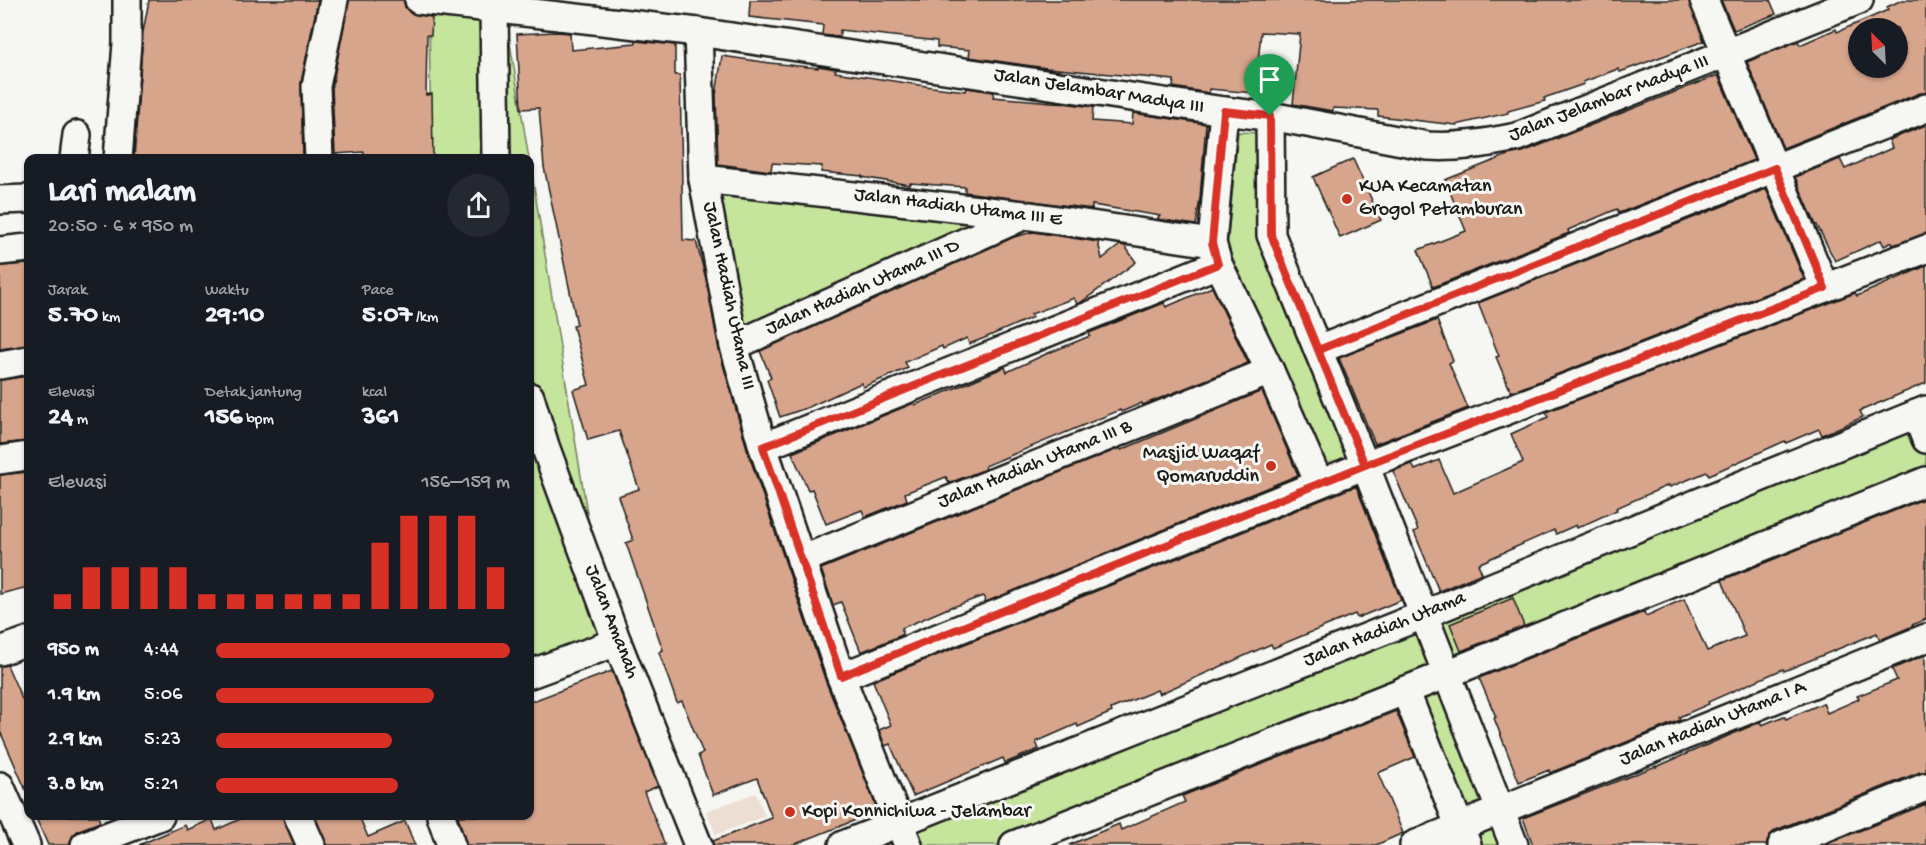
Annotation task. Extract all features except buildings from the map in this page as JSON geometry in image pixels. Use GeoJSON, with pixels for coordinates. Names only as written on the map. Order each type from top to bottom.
{"type":"FeatureCollection","features":[{"type":"Feature","properties":{"kind":"street"},"geometry":{"type":"LineString","coordinates":[[118,154],[127,44],[127,0]]}},
{"type":"Feature","properties":{"kind":"street"},"geometry":{"type":"LineString","coordinates":[[319,154],[316,86],[334,0]]}},
{"type":"Feature","properties":{"kind":"street","name":"Jalan Jelambar Madya III"},"geometry":{"type":"LineString","coordinates":[[419,0],[495,4],[698,32],[1270,116],[1428,146],[1447,147],[1474,145],[1517,137],[1859,0]]}},
{"type":"Feature","properties":{"kind":"street"},"geometry":{"type":"LineString","coordinates":[[1704,0],[1825,288]]}},
{"type":"Feature","properties":{"kind":"street"},"geometry":{"type":"LineString","coordinates":[[495,4],[496,154]]}},
{"type":"Feature","properties":{"kind":"street","name":"Jalan Hadiah Utama III"},"geometry":{"type":"LineString","coordinates":[[698,32],[703,179],[734,346],[763,447],[841,676],[903,834]]}},
{"type":"Feature","properties":{"kind":"street"},"geometry":{"type":"LineString","coordinates":[[1318,350],[1926,108]]}},
{"type":"Feature","properties":{"kind":"street"},"geometry":{"type":"LineString","coordinates":[[1224,111],[1215,254],[1319,483]]}},
{"type":"Feature","properties":{"kind":"street"},"geometry":{"type":"LineString","coordinates":[[1270,116],[1271,235],[1365,465],[1514,845]]}},
{"type":"Feature","properties":{"kind":"street","name":"Jalan Hadiah Utama III E"},"geometry":{"type":"LineString","coordinates":[[703,179],[1024,215],[1215,254]]}},
{"type":"Feature","properties":{"kind":"street"},"geometry":{"type":"LineString","coordinates":[[0,200],[24,199]]}},
{"type":"Feature","properties":{"kind":"street","name":"Jalan Hadiah Utama III D"},"geometry":{"type":"LineString","coordinates":[[734,346],[1024,215]]}},
{"type":"Feature","properties":{"kind":"street"},"geometry":{"type":"LineString","coordinates":[[0,251],[24,248]]}},
{"type":"Feature","properties":{"kind":"street"},"geometry":{"type":"LineString","coordinates":[[841,676],[1319,483],[1926,249]]}},
{"type":"Feature","properties":{"kind":"street"},"geometry":{"type":"LineString","coordinates":[[763,447],[1215,254]]}},
{"type":"Feature","properties":{"kind":"street"},"geometry":{"type":"LineString","coordinates":[[0,365],[24,361]]}},
{"type":"Feature","properties":{"kind":"street","name":"Jalan Hadiah Utama III B"},"geometry":{"type":"LineString","coordinates":[[801,560],[1270,371]]}},
{"type":"Feature","properties":{"kind":"street","name":"Jalan Amanah"},"geometry":{"type":"LineString","coordinates":[[534,410],[617,642],[698,845]]}},
{"type":"Feature","properties":{"kind":"street"},"geometry":{"type":"LineString","coordinates":[[1921,412],[1926,439]]}},
{"type":"Feature","properties":{"kind":"street","name":"Jalan Hadiah Utama"},"geometry":{"type":"LineString","coordinates":[[843,845],[903,834],[1423,615],[1921,412]]}},
{"type":"Feature","properties":{"kind":"street"},"geometry":{"type":"LineString","coordinates":[[0,460],[24,457]]}},
{"type":"Feature","properties":{"kind":"street"},"geometry":{"type":"LineString","coordinates":[[1014,845],[1926,481]]}},
{"type":"Feature","properties":{"kind":"street","name":"Jalan Hadiah Utama I A"},"geometry":{"type":"LineString","coordinates":[[1414,845],[1463,836],[1500,810],[1926,638]]}},
{"type":"Feature","properties":{"kind":"street"},"geometry":{"type":"LineString","coordinates":[[0,651],[24,642]]}},
{"type":"Feature","properties":{"kind":"street"},"geometry":{"type":"LineString","coordinates":[[534,663],[617,642]]}},
{"type":"Feature","properties":{"kind":"street"},"geometry":{"type":"LineString","coordinates":[[1405,690],[1463,836]]}},
{"type":"Feature","properties":{"kind":"street"},"geometry":{"type":"LineString","coordinates":[[0,786],[26,845]]}},
{"type":"Feature","properties":{"kind":"street"},"geometry":{"type":"LineString","coordinates":[[1782,845],[1926,788]]}},
{"type":"Feature","properties":{"kind":"street"},"geometry":{"type":"LineString","coordinates":[[85,845],[150,820]]}},
{"type":"Feature","properties":{"kind":"street"},"geometry":{"type":"LineString","coordinates":[[300,820],[311,845]]}},
{"type":"Feature","properties":{"kind":"street"},"geometry":{"type":"LineString","coordinates":[[442,820],[451,845]]}},
{"type":"Feature","properties":{"kind":"shaded area"},"geometry":{"type":"Polygon","coordinates":[[[756,793],[765,816],[716,835],[706,811],[756,793]]]}},
{"type":"Feature","properties":{"kind":"green space"},"geometry":{"type":"Polygon","coordinates":[[[429,9],[507,25],[528,154],[431,154],[429,9]]]}},
{"type":"Feature","properties":{"kind":"green space"},"geometry":{"type":"Polygon","coordinates":[[[1238,132],[1259,133],[1264,235],[1357,461],[1321,476],[1227,249],[1238,132]]]}},
{"type":"Feature","properties":{"kind":"green space"},"geometry":{"type":"Polygon","coordinates":[[[534,187],[607,636],[534,660],[534,187]]]}},
{"type":"Feature","properties":{"kind":"green space"},"geometry":{"type":"Polygon","coordinates":[[[714,191],[981,221],[740,330],[714,191]]]}},
{"type":"Feature","properties":{"kind":"green space"},"geometry":{"type":"Polygon","coordinates":[[[1926,413],[1926,479],[1001,845],[849,845],[1926,413]]]}},
{"type":"Feature","properties":{"kind":"green space"},"geometry":{"type":"Polygon","coordinates":[[[1444,679],[1509,845],[1472,845],[1410,693],[1444,679]]]}},
{"type":"Feature","properties":{"kind":"place","name":"KUA Kecamatan Grogol Petamburan"},"geometry":{"type":"Point","coordinates":[1347,199]}},
{"type":"Feature","properties":{"kind":"place","name":"Masjid Waqaf Qomaruddin"},"geometry":{"type":"Point","coordinates":[1271,466]}},
{"type":"Feature","properties":{"kind":"place","name":"Kopi Konnichiwa - Jelambar"},"geometry":{"type":"Point","coordinates":[790,812]}},
{"type":"Feature","properties":{"kind":"route"},"geometry":{"type":"LineString","coordinates":[[1270,116],[1224,111],[1212,243],[1218,264],[763,447],[841,676],[1365,465],[1318,350],[1775,168],[1825,288],[1365,465],[1271,235],[1270,116]]}}]}
